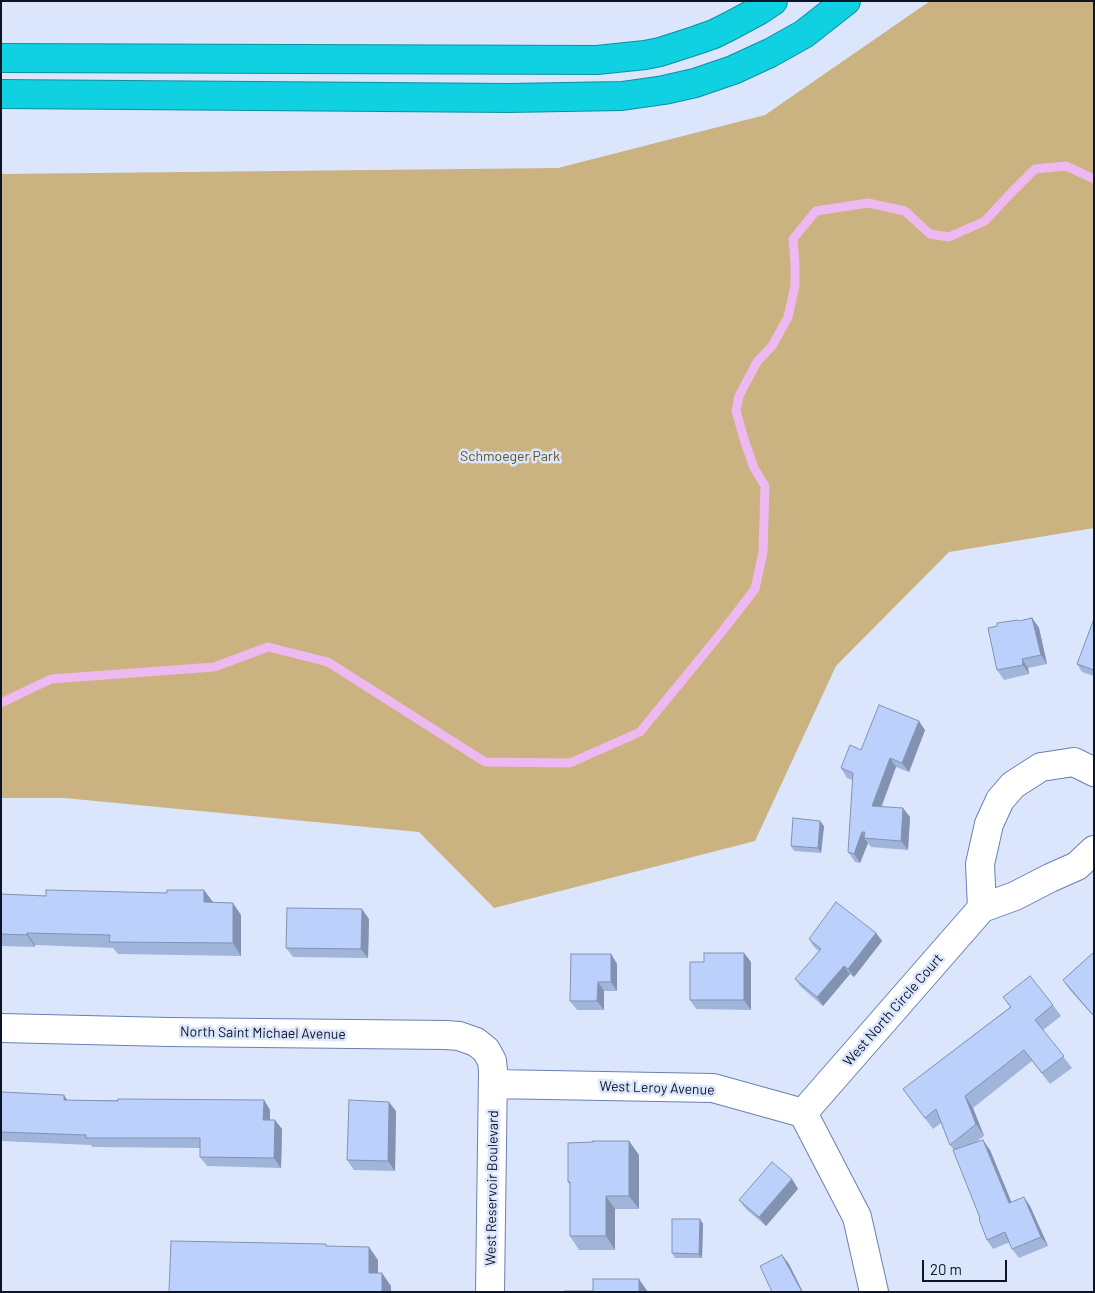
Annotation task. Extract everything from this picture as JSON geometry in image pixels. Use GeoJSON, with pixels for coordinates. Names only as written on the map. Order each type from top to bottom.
{"type":"FeatureCollection","features":[{"type":"Feature","properties":{"kind":"highway"},"geometry":{"type":"LineString","coordinates":[[1,58],[597,60],[660,52],[697,40],[730,26],[773,1]]}},
{"type":"Feature","properties":{"kind":"highway"},"geometry":{"type":"LineString","coordinates":[[1,94],[499,98],[622,96],[695,83],[733,70],[770,54],[804,34],[846,1]]}},
{"type":"Feature","properties":{"kind":"street"},"geometry":{"type":"LineString","coordinates":[[982,908],[980,864],[989,824],[1000,800],[1013,785],[1041,767],[1074,762],[1094,772]]}},
{"type":"Feature","properties":{"kind":"street","name":"West North Circle Court"},"geometry":{"type":"LineString","coordinates":[[803,1113],[982,908],[1015,896],[1077,866],[1094,850]]}},
{"type":"Feature","properties":{"kind":"street","name":"North Saint Michael Avenue"},"geometry":{"type":"LineString","coordinates":[[1,1028],[453,1036],[470,1039],[486,1050],[492,1061],[493,1084]]}},
{"type":"Feature","properties":{"kind":"street","name":"West Leroy Avenue"},"geometry":{"type":"LineString","coordinates":[[493,1084],[713,1088],[803,1113]]}},
{"type":"Feature","properties":{"kind":"street","name":"West Reservoir Boulevard"},"geometry":{"type":"LineString","coordinates":[[490,1292],[493,1084]]}},
{"type":"Feature","properties":{"kind":"street"},"geometry":{"type":"LineString","coordinates":[[803,1113],[857,1217],[874,1292]]}},
{"type":"Feature","properties":{"kind":"green space","name":"Schmoeger Park"},"geometry":{"type":"Polygon","coordinates":[[[930,1],[1094,1],[1094,528],[949,552],[836,666],[755,841],[494,908],[419,832],[64,798],[1,798],[1,174],[558,168],[765,115],[930,1]]]}},
{"type":"Feature","properties":{"kind":"building"},"geometry":{"type":"Polygon","coordinates":[[[1032,618],[1041,655],[1022,659],[1023,665],[997,670],[988,628],[997,626],[997,623],[1032,618]]]}},
{"type":"Feature","properties":{"kind":"building"},"geometry":{"type":"Polygon","coordinates":[[[1094,619],[1094,670],[1077,664],[1094,619]]]}},
{"type":"Feature","properties":{"kind":"building"},"geometry":{"type":"Polygon","coordinates":[[[879,705],[919,721],[902,763],[890,758],[872,806],[903,808],[901,841],[864,838],[865,832],[862,832],[854,854],[848,852],[853,773],[841,768],[850,745],[861,750],[879,705]]]}},
{"type":"Feature","properties":{"kind":"building"},"geometry":{"type":"Polygon","coordinates":[[[793,818],[820,821],[818,848],[791,846],[793,818]]]}},
{"type":"Feature","properties":{"kind":"building"},"geometry":{"type":"Polygon","coordinates":[[[46,890],[167,893],[167,890],[204,890],[204,902],[233,903],[233,943],[109,942],[110,935],[1,934],[1,894],[46,896],[46,890]]]}},
{"type":"Feature","properties":{"kind":"building"},"geometry":{"type":"Polygon","coordinates":[[[836,902],[876,933],[848,969],[844,966],[817,997],[795,979],[821,949],[809,939],[836,902]]]}},
{"type":"Feature","properties":{"kind":"building"},"geometry":{"type":"Polygon","coordinates":[[[287,908],[362,909],[361,949],[286,948],[287,908]]]}},
{"type":"Feature","properties":{"kind":"building"},"geometry":{"type":"Polygon","coordinates":[[[1094,952],[1094,1013],[1092,1014],[1063,980],[1094,952]]]}},
{"type":"Feature","properties":{"kind":"building"},"geometry":{"type":"Polygon","coordinates":[[[704,953],[744,953],[744,1000],[690,1000],[690,962],[704,962],[704,953]]]}},
{"type":"Feature","properties":{"kind":"building"},"geometry":{"type":"Polygon","coordinates":[[[571,954],[611,954],[611,982],[598,982],[597,1001],[570,1001],[571,954]]]}},
{"type":"Feature","properties":{"kind":"building"},"geometry":{"type":"Polygon","coordinates":[[[1030,976],[1053,1005],[1035,1020],[1064,1056],[1042,1073],[1024,1050],[965,1096],[976,1124],[950,1145],[936,1109],[925,1118],[903,1089],[1011,1007],[1003,997],[1030,976]]]}},
{"type":"Feature","properties":{"kind":"building"},"geometry":{"type":"Polygon","coordinates":[[[1,1092],[64,1095],[64,1100],[264,1100],[263,1120],[275,1120],[274,1158],[200,1157],[200,1138],[86,1138],[86,1135],[1,1132],[1,1092]]]}},
{"type":"Feature","properties":{"kind":"building"},"geometry":{"type":"Polygon","coordinates":[[[349,1100],[389,1102],[388,1161],[347,1160],[349,1100]]]}},
{"type":"Feature","properties":{"kind":"building"},"geometry":{"type":"Polygon","coordinates":[[[983,1140],[1009,1203],[1024,1197],[1041,1237],[1012,1249],[1005,1232],[987,1240],[953,1150],[983,1140]]]}},
{"type":"Feature","properties":{"kind":"building"},"geometry":{"type":"Polygon","coordinates":[[[629,1141],[629,1196],[606,1196],[606,1236],[570,1236],[568,1143],[629,1141]]]}},
{"type":"Feature","properties":{"kind":"building"},"geometry":{"type":"Polygon","coordinates":[[[772,1162],[792,1179],[759,1217],[739,1200],[772,1162]]]}},
{"type":"Feature","properties":{"kind":"building"},"geometry":{"type":"Polygon","coordinates":[[[672,1219],[700,1219],[699,1254],[672,1253],[672,1219]]]}},
{"type":"Feature","properties":{"kind":"building"},"geometry":{"type":"Polygon","coordinates":[[[171,1241],[326,1244],[326,1246],[369,1247],[369,1273],[382,1273],[382,1292],[169,1292],[171,1241]]]}},
{"type":"Feature","properties":{"kind":"building"},"geometry":{"type":"Polygon","coordinates":[[[782,1255],[802,1292],[772,1292],[760,1266],[782,1255]]]}},
{"type":"Feature","properties":{"kind":"building"},"geometry":{"type":"Polygon","coordinates":[[[593,1279],[639,1279],[639,1292],[564,1292],[593,1291],[593,1279]]]}},
{"type":"Feature","properties":{"kind":"waterway"},"geometry":{"type":"LineString","coordinates":[[1,703],[51,679],[214,667],[268,647],[328,662],[485,762],[570,763],[640,732],[755,589],[763,552],[765,486],[754,468],[736,411],[739,396],[757,362],[772,346],[788,317],[795,286],[793,239],[816,211],[868,203],[905,211],[930,234],[949,237],[985,221],[1035,169],[1066,166],[1094,179]]}}]}
